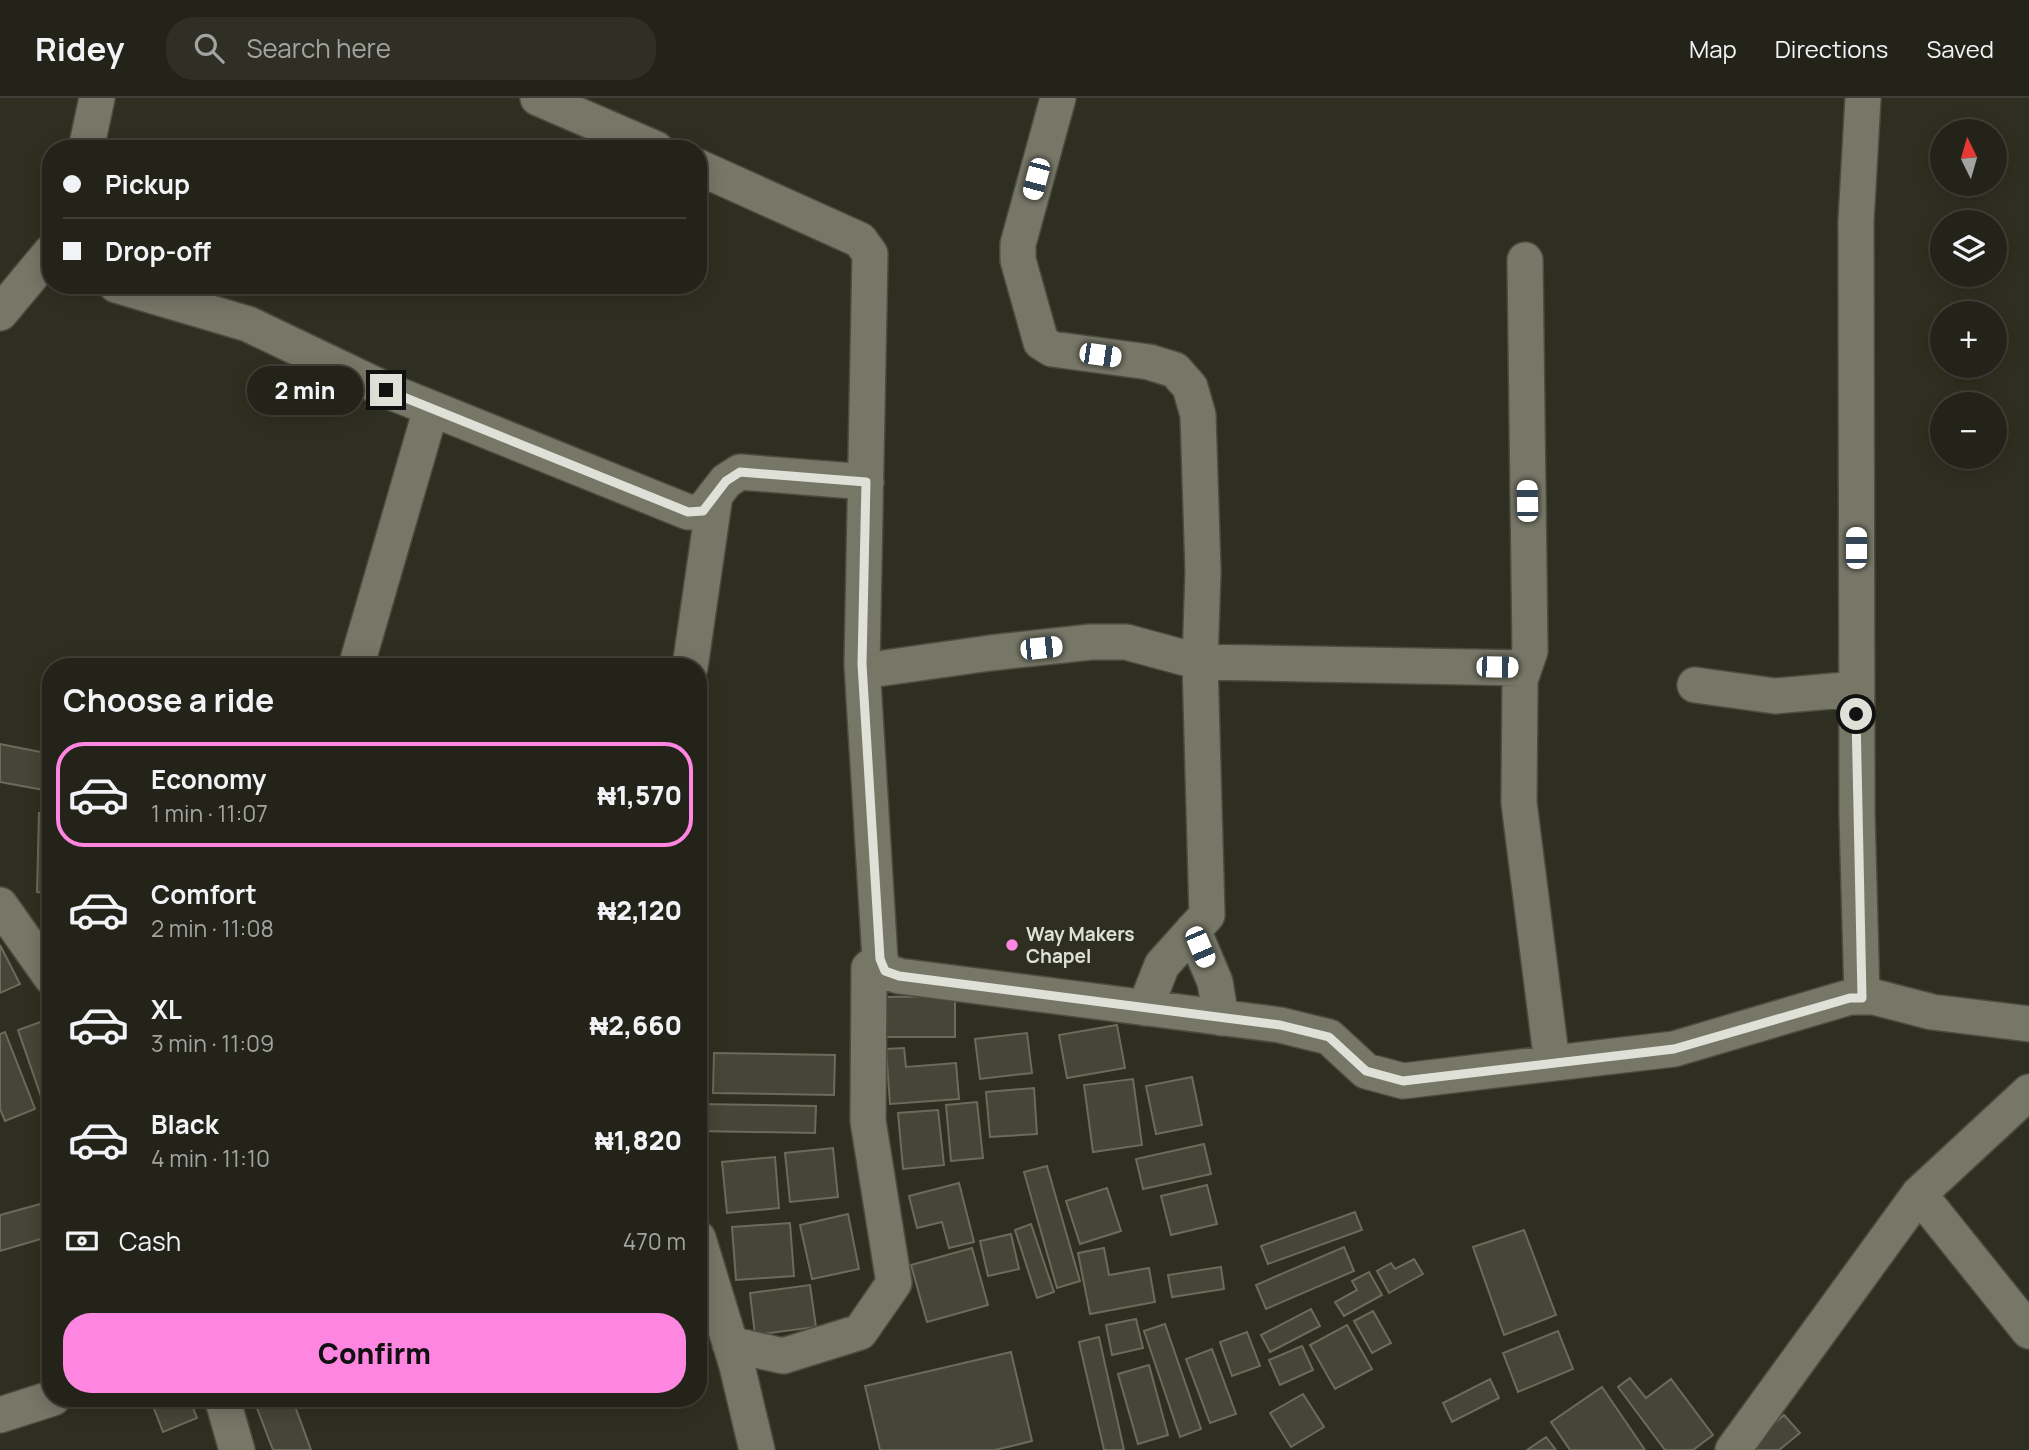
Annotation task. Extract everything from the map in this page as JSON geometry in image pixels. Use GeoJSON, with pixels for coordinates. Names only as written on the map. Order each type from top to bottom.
{"type":"FeatureCollection","features":[{"type":"Feature","properties":{"kind":"street"},"geometry":{"type":"LineString","coordinates":[[88,140],[97,98]]}},
{"type":"Feature","properties":{"kind":"street"},"geometry":{"type":"LineString","coordinates":[[538,98],[635,140]]}},
{"type":"Feature","properties":{"kind":"street"},"geometry":{"type":"LineString","coordinates":[[1058,98],[1018,244],[1021,272],[1041,342],[1052,349],[1149,362],[1175,370],[1190,387],[1198,415],[1203,571],[1200,662],[1208,915],[1162,965],[1145,1008]]}},
{"type":"Feature","properties":{"kind":"street"},"geometry":{"type":"LineString","coordinates":[[1862,998],[1856,689],[1856,221],[1863,98]]}},
{"type":"Feature","properties":{"kind":"street"},"geometry":{"type":"LineString","coordinates":[[707,171],[860,240],[870,254],[863,671],[880,959],[885,971],[899,976],[1280,1025],[1329,1037],[1366,1071],[1403,1081],[1674,1049],[1850,998],[1874,997],[1931,1012],[2029,1024]]}},
{"type":"Feature","properties":{"kind":"street"},"geometry":{"type":"LineString","coordinates":[[1525,260],[1530,651],[1520,680],[1519,803],[1552,1063]]}},
{"type":"Feature","properties":{"kind":"street"},"geometry":{"type":"LineString","coordinates":[[0,313],[42,267]]}},
{"type":"Feature","properties":{"kind":"street"},"geometry":{"type":"LineString","coordinates":[[146,294],[248,324],[431,409],[676,509],[688,512],[703,511],[726,481],[740,472],[866,482]]}},
{"type":"Feature","properties":{"kind":"street"},"geometry":{"type":"LineString","coordinates":[[359,658],[431,409]]}},
{"type":"Feature","properties":{"kind":"street"},"geometry":{"type":"LineString","coordinates":[[691,658],[715,495]]}},
{"type":"Feature","properties":{"kind":"street"},"geometry":{"type":"LineString","coordinates":[[863,671],[1091,642],[1126,642],[1200,662],[1524,668]]}},
{"type":"Feature","properties":{"kind":"street"},"geometry":{"type":"LineString","coordinates":[[1695,685],[1775,696],[1856,689]]}},
{"type":"Feature","properties":{"kind":"street"},"geometry":{"type":"LineString","coordinates":[[0,905],[42,963]]}},
{"type":"Feature","properties":{"kind":"street"},"geometry":{"type":"LineString","coordinates":[[1193,930],[1215,982],[1221,1018]]}},
{"type":"Feature","properties":{"kind":"street"},"geometry":{"type":"LineString","coordinates":[[730,1344],[783,1356],[860,1332],[894,1283],[868,1121],[869,968],[880,959]]}},
{"type":"Feature","properties":{"kind":"street"},"geometry":{"type":"LineString","coordinates":[[1733,1450],[1919,1194],[2029,1092]]}},
{"type":"Feature","properties":{"kind":"street"},"geometry":{"type":"LineString","coordinates":[[1919,1194],[2029,1331]]}},
{"type":"Feature","properties":{"kind":"street"},"geometry":{"type":"LineString","coordinates":[[707,1268],[757,1450]]}},
{"type":"Feature","properties":{"kind":"street"},"geometry":{"type":"LineString","coordinates":[[0,1415],[42,1402]]}},
{"type":"Feature","properties":{"kind":"street"},"geometry":{"type":"LineString","coordinates":[[225,1407],[237,1450]]}},
{"type":"Feature","properties":{"kind":"building"},"geometry":{"type":"Polygon","coordinates":[[[0,744],[42,752],[42,790],[0,782],[0,744]]]}},
{"type":"Feature","properties":{"kind":"building"},"geometry":{"type":"Polygon","coordinates":[[[39,813],[42,813],[42,892],[37,892],[39,813]]]}},
{"type":"Feature","properties":{"kind":"building"},"geometry":{"type":"Polygon","coordinates":[[[0,945],[20,984],[0,993],[0,945]]]}},
{"type":"Feature","properties":{"kind":"building"},"geometry":{"type":"Polygon","coordinates":[[[955,996],[955,1037],[883,1037],[882,997],[955,996]]]}},
{"type":"Feature","properties":{"kind":"building"},"geometry":{"type":"Polygon","coordinates":[[[42,1021],[42,1099],[18,1030],[42,1021]]]}},
{"type":"Feature","properties":{"kind":"building"},"geometry":{"type":"Polygon","coordinates":[[[1117,1025],[1125,1068],[1067,1078],[1059,1035],[1117,1025]]]}},
{"type":"Feature","properties":{"kind":"building"},"geometry":{"type":"Polygon","coordinates":[[[5,1032],[35,1109],[5,1121],[0,1109],[0,1034],[5,1032]]]}},
{"type":"Feature","properties":{"kind":"building"},"geometry":{"type":"Polygon","coordinates":[[[1027,1033],[1032,1073],[980,1079],[975,1039],[1027,1033]]]}},
{"type":"Feature","properties":{"kind":"building"},"geometry":{"type":"Polygon","coordinates":[[[904,1048],[906,1067],[956,1063],[959,1099],[890,1104],[886,1049],[904,1048]]]}},
{"type":"Feature","properties":{"kind":"building"},"geometry":{"type":"Polygon","coordinates":[[[714,1053],[835,1055],[834,1095],[713,1093],[714,1053]]]}},
{"type":"Feature","properties":{"kind":"building"},"geometry":{"type":"Polygon","coordinates":[[[1192,1077],[1202,1125],[1156,1134],[1146,1086],[1192,1077]]]}},
{"type":"Feature","properties":{"kind":"building"},"geometry":{"type":"Polygon","coordinates":[[[1133,1079],[1142,1145],[1093,1152],[1084,1085],[1133,1079]]]}},
{"type":"Feature","properties":{"kind":"building"},"geometry":{"type":"Polygon","coordinates":[[[1034,1088],[1037,1134],[990,1137],[986,1092],[1034,1088]]]}},
{"type":"Feature","properties":{"kind":"building"},"geometry":{"type":"Polygon","coordinates":[[[977,1102],[983,1158],[951,1161],[946,1105],[977,1102]]]}},
{"type":"Feature","properties":{"kind":"building"},"geometry":{"type":"Polygon","coordinates":[[[707,1104],[816,1106],[815,1133],[707,1131],[707,1104]]]}},
{"type":"Feature","properties":{"kind":"building"},"geometry":{"type":"Polygon","coordinates":[[[938,1110],[944,1165],[903,1169],[898,1113],[938,1110]]]}},
{"type":"Feature","properties":{"kind":"building"},"geometry":{"type":"Polygon","coordinates":[[[1204,1144],[1211,1174],[1143,1189],[1136,1159],[1204,1144]]]}},
{"type":"Feature","properties":{"kind":"building"},"geometry":{"type":"Polygon","coordinates":[[[833,1148],[838,1197],[790,1202],[785,1153],[833,1148]]]}},
{"type":"Feature","properties":{"kind":"building"},"geometry":{"type":"Polygon","coordinates":[[[775,1157],[779,1208],[727,1213],[722,1162],[775,1157]]]}},
{"type":"Feature","properties":{"kind":"building"},"geometry":{"type":"Polygon","coordinates":[[[1047,1166],[1080,1281],[1057,1288],[1024,1172],[1047,1166]]]}},
{"type":"Feature","properties":{"kind":"building"},"geometry":{"type":"Polygon","coordinates":[[[959,1183],[974,1242],[949,1248],[942,1222],[917,1228],[909,1196],[959,1183]]]}},
{"type":"Feature","properties":{"kind":"building"},"geometry":{"type":"Polygon","coordinates":[[[1207,1185],[1217,1224],[1171,1235],[1161,1196],[1207,1185]]]}},
{"type":"Feature","properties":{"kind":"building"},"geometry":{"type":"Polygon","coordinates":[[[1107,1188],[1121,1231],[1080,1244],[1066,1201],[1107,1188]]]}},
{"type":"Feature","properties":{"kind":"building"},"geometry":{"type":"Polygon","coordinates":[[[42,1203],[42,1239],[0,1251],[0,1215],[42,1203]]]}},
{"type":"Feature","properties":{"kind":"building"},"geometry":{"type":"Polygon","coordinates":[[[1355,1212],[1362,1230],[1268,1264],[1261,1246],[1355,1212]]]}},
{"type":"Feature","properties":{"kind":"building"},"geometry":{"type":"Polygon","coordinates":[[[848,1214],[859,1269],[812,1279],[800,1225],[848,1214]]]}},
{"type":"Feature","properties":{"kind":"building"},"geometry":{"type":"Polygon","coordinates":[[[790,1223],[794,1276],[736,1280],[732,1227],[790,1223]]]}},
{"type":"Feature","properties":{"kind":"building"},"geometry":{"type":"Polygon","coordinates":[[[1031,1224],[1054,1292],[1037,1298],[1015,1230],[1031,1224]]]}},
{"type":"Feature","properties":{"kind":"building"},"geometry":{"type":"Polygon","coordinates":[[[1524,1230],[1556,1315],[1504,1335],[1473,1247],[1524,1230]]]}},
{"type":"Feature","properties":{"kind":"building"},"geometry":{"type":"Polygon","coordinates":[[[1011,1234],[1019,1269],[988,1276],[980,1241],[1011,1234]]]}},
{"type":"Feature","properties":{"kind":"building"},"geometry":{"type":"Polygon","coordinates":[[[1344,1247],[1354,1271],[1266,1309],[1256,1285],[1344,1247]]]}},
{"type":"Feature","properties":{"kind":"building"},"geometry":{"type":"Polygon","coordinates":[[[972,1248],[988,1305],[927,1322],[911,1265],[972,1248]]]}},
{"type":"Feature","properties":{"kind":"building"},"geometry":{"type":"Polygon","coordinates":[[[1104,1248],[1109,1275],[1149,1268],[1155,1302],[1090,1314],[1078,1253],[1104,1248]]]}},
{"type":"Feature","properties":{"kind":"building"},"geometry":{"type":"Polygon","coordinates":[[[1414,1259],[1423,1274],[1389,1293],[1377,1271],[1391,1263],[1395,1269],[1414,1259]]]}},
{"type":"Feature","properties":{"kind":"building"},"geometry":{"type":"Polygon","coordinates":[[[1221,1267],[1224,1289],[1172,1297],[1168,1275],[1221,1267]]]}},
{"type":"Feature","properties":{"kind":"building"},"geometry":{"type":"Polygon","coordinates":[[[1369,1272],[1382,1295],[1344,1316],[1335,1302],[1357,1290],[1352,1281],[1369,1272]]]}},
{"type":"Feature","properties":{"kind":"building"},"geometry":{"type":"Polygon","coordinates":[[[810,1285],[816,1327],[755,1335],[750,1293],[810,1285]]]}},
{"type":"Feature","properties":{"kind":"building"},"geometry":{"type":"Polygon","coordinates":[[[1311,1309],[1320,1326],[1270,1352],[1261,1335],[1311,1309]]]}},
{"type":"Feature","properties":{"kind":"building"},"geometry":{"type":"Polygon","coordinates":[[[1373,1311],[1391,1343],[1372,1353],[1354,1321],[1373,1311]]]}},
{"type":"Feature","properties":{"kind":"building"},"geometry":{"type":"Polygon","coordinates":[[[1136,1319],[1143,1348],[1112,1355],[1106,1325],[1136,1319]]]}},
{"type":"Feature","properties":{"kind":"building"},"geometry":{"type":"Polygon","coordinates":[[[1165,1324],[1201,1429],[1180,1437],[1144,1331],[1165,1324]]]}},
{"type":"Feature","properties":{"kind":"building"},"geometry":{"type":"Polygon","coordinates":[[[1347,1325],[1372,1369],[1335,1389],[1310,1345],[1347,1325]]]}},
{"type":"Feature","properties":{"kind":"building"},"geometry":{"type":"Polygon","coordinates":[[[1558,1331],[1573,1369],[1518,1392],[1503,1353],[1558,1331]]]}},
{"type":"Feature","properties":{"kind":"building"},"geometry":{"type":"Polygon","coordinates":[[[1247,1332],[1260,1366],[1232,1376],[1220,1342],[1247,1332]]]}},
{"type":"Feature","properties":{"kind":"building"},"geometry":{"type":"Polygon","coordinates":[[[1099,1337],[1124,1450],[1104,1450],[1079,1342],[1099,1337]]]}},
{"type":"Feature","properties":{"kind":"building"},"geometry":{"type":"Polygon","coordinates":[[[1302,1346],[1313,1370],[1280,1385],[1269,1360],[1302,1346]]]}},
{"type":"Feature","properties":{"kind":"building"},"geometry":{"type":"Polygon","coordinates":[[[1212,1349],[1236,1414],[1210,1423],[1186,1359],[1212,1349]]]}},
{"type":"Feature","properties":{"kind":"building"},"geometry":{"type":"Polygon","coordinates":[[[1011,1352],[1032,1441],[995,1450],[880,1450],[865,1386],[1011,1352]]]}},
{"type":"Feature","properties":{"kind":"building"},"geometry":{"type":"Polygon","coordinates":[[[1149,1365],[1168,1435],[1138,1444],[1118,1374],[1149,1365]]]}},
{"type":"Feature","properties":{"kind":"building"},"geometry":{"type":"Polygon","coordinates":[[[1630,1378],[1646,1398],[1671,1379],[1713,1435],[1693,1450],[1665,1450],[1618,1387],[1630,1378]]]}},
{"type":"Feature","properties":{"kind":"building"},"geometry":{"type":"Polygon","coordinates":[[[1490,1379],[1499,1398],[1452,1422],[1443,1403],[1490,1379]]]}},
{"type":"Feature","properties":{"kind":"building"},"geometry":{"type":"Polygon","coordinates":[[[1602,1387],[1645,1450],[1570,1450],[1551,1422],[1602,1387]]]}},
{"type":"Feature","properties":{"kind":"building"},"geometry":{"type":"Polygon","coordinates":[[[1303,1394],[1324,1427],[1291,1447],[1270,1413],[1303,1394]]]}},
{"type":"Feature","properties":{"kind":"building"},"geometry":{"type":"Polygon","coordinates":[[[153,1407],[193,1407],[197,1418],[163,1432],[153,1407]]]}},
{"type":"Feature","properties":{"kind":"building"},"geometry":{"type":"Polygon","coordinates":[[[295,1407],[311,1450],[273,1450],[257,1408],[295,1407]]]}},
{"type":"Feature","properties":{"kind":"building"},"geometry":{"type":"Polygon","coordinates":[[[1784,1415],[1800,1433],[1779,1450],[1743,1450],[1784,1415]]]}},
{"type":"Feature","properties":{"kind":"building"},"geometry":{"type":"Polygon","coordinates":[[[1546,1437],[1556,1450],[1527,1450],[1546,1437]]]}},
{"type":"Feature","properties":{"kind":"place","name":"Way Makers Chapel"},"geometry":{"type":"Point","coordinates":[1012,945]}},
{"type":"Feature","properties":{"kind":"route"},"geometry":{"type":"LineString","coordinates":[[386,390],[621,488],[688,512],[703,511],[726,481],[740,472],[866,482],[862,664],[880,959],[885,971],[899,976],[1280,1025],[1329,1037],[1366,1071],[1403,1081],[1674,1049],[1850,998],[1862,998],[1856,714]]}}]}
